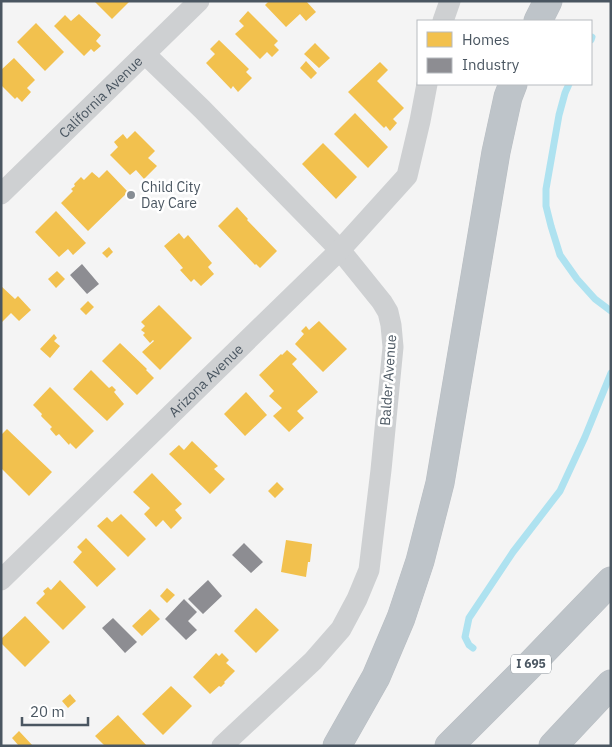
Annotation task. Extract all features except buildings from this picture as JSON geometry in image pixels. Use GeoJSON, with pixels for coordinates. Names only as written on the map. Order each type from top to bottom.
{"type":"FeatureCollection","features":[{"type":"Feature","properties":{"kind":"highway"},"geometry":{"type":"LineString","coordinates":[[538,20],[548,1]]}},
{"type":"Feature","properties":{"kind":"highway"},"geometry":{"type":"LineString","coordinates":[[337,746],[376,676],[401,618],[420,561],[440,483],[496,152],[508,97],[513,85]]}},
{"type":"Feature","properties":{"kind":"highway","name":"I 695"},"geometry":{"type":"LineString","coordinates":[[449,746],[530,666],[611,581]]}},
{"type":"Feature","properties":{"kind":"highway"},"geometry":{"type":"LineString","coordinates":[[553,746],[611,684]]}},
{"type":"Feature","properties":{"kind":"street","name":"California Avenue"},"geometry":{"type":"LineString","coordinates":[[1,194],[199,1]]}},
{"type":"Feature","properties":{"kind":"street"},"geometry":{"type":"LineString","coordinates":[[442,20],[450,1]]}},
{"type":"Feature","properties":{"kind":"street","name":"Balder Avenue"},"geometry":{"type":"LineString","coordinates":[[145,54],[202,109],[340,250],[382,302],[388,312],[392,325],[393,347],[369,570],[357,599],[341,628],[313,661],[222,746]]}},
{"type":"Feature","properties":{"kind":"street","name":"Arizona Avenue"},"geometry":{"type":"LineString","coordinates":[[1,580],[340,250],[407,176],[427,85]]}},
{"type":"Feature","properties":{"kind":"waterway"},"geometry":{"type":"LineString","coordinates":[[569,85],[559,115],[546,189],[546,206],[560,255],[577,279],[595,299],[611,311]]}},
{"type":"Feature","properties":{"kind":"waterway"},"geometry":{"type":"LineString","coordinates":[[473,648],[465,637],[469,618],[513,552],[560,491],[585,437],[611,373]]}},
{"type":"Feature","properties":{"kind":"place","name":"Child City Day Care"},"geometry":{"type":"Point","coordinates":[131,195]}}]}
